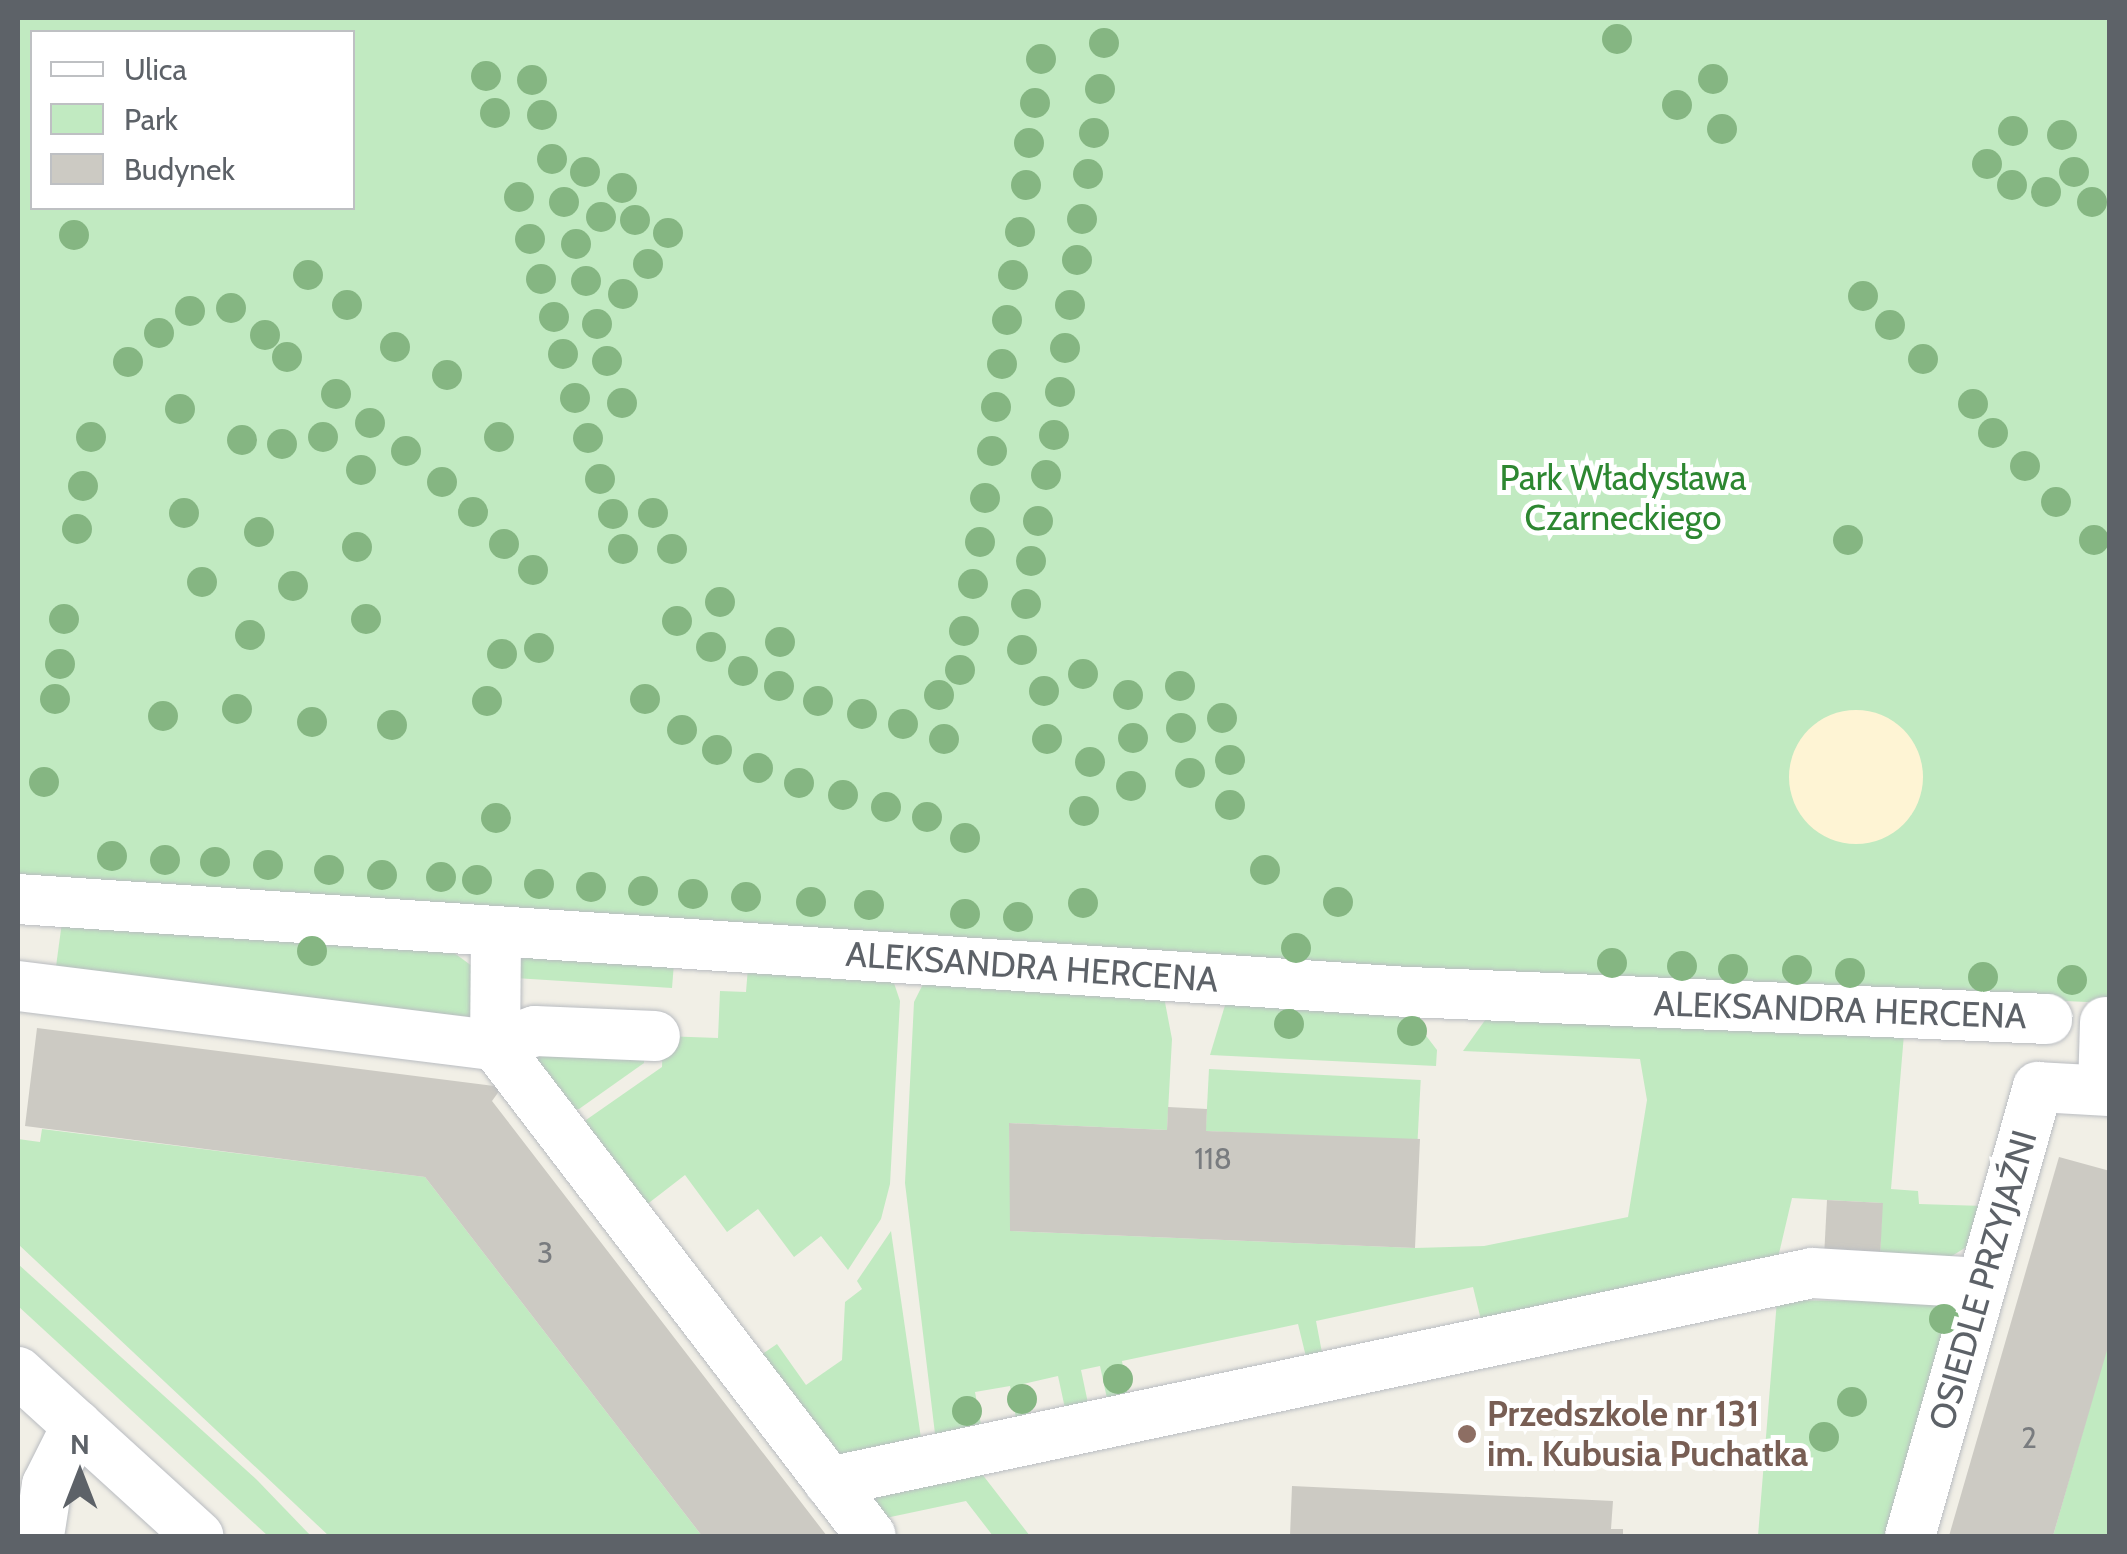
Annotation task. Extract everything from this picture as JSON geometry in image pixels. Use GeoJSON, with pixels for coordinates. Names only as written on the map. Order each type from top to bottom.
{"type":"FeatureCollection","features":[{"type":"Feature","properties":{"kind":"street","name":"ALEKSANDRA HERCENA"},"geometry":{"type":"LineString","coordinates":[[18,899],[496,935],[1410,992],[2047,1019]]}},
{"type":"Feature","properties":{"kind":"street"},"geometry":{"type":"LineString","coordinates":[[496,935],[494,1044],[871,1536]]}},
{"type":"Feature","properties":{"kind":"street"},"geometry":{"type":"LineString","coordinates":[[18,986],[494,1044],[534,1031],[654,1036]]}},
{"type":"Feature","properties":{"kind":"street"},"geometry":{"type":"LineString","coordinates":[[2105,1022],[2106,1091]]}},
{"type":"Feature","properties":{"kind":"street","name":"OSIEDLE PRZYJAŹNI"},"geometry":{"type":"LineString","coordinates":[[1910,1536],[2038,1086],[2106,1091]]}},
{"type":"Feature","properties":{"kind":"street"},"geometry":{"type":"LineString","coordinates":[[829,1482],[1812,1273],[1982,1283]]}},
{"type":"Feature","properties":{"kind":"street"},"geometry":{"type":"LineString","coordinates":[[18,1372],[198,1536]]}},
{"type":"Feature","properties":{"kind":"street"},"geometry":{"type":"LineString","coordinates":[[39,1536],[47,1485],[78,1426]]}},
{"type":"Feature","properties":{"kind":"green space","name":"Park Władysława Czarneckiego"},"geometry":{"type":"Polygon","coordinates":[[[18,18],[2109,18],[2109,1003],[1292,966],[18,879],[18,18]]]}},
{"type":"Feature","properties":{"kind":"green space"},"geometry":{"type":"Polygon","coordinates":[[[62,922],[446,947],[472,966],[472,1017],[55,974],[62,922]]]}},
{"type":"Feature","properties":{"kind":"green space"},"geometry":{"type":"Polygon","coordinates":[[[523,953],[674,963],[672,988],[515,978],[512,958],[523,953]]]}},
{"type":"Feature","properties":{"kind":"green space"},"geometry":{"type":"Polygon","coordinates":[[[748,967],[892,977],[900,1001],[890,1184],[881,1219],[848,1270],[821,1236],[794,1257],[758,1209],[727,1232],[685,1175],[641,1209],[583,1133],[586,1120],[662,1067],[663,1036],[718,1038],[720,991],[746,992],[748,967]]]}},
{"type":"Feature","properties":{"kind":"green space"},"geometry":{"type":"Polygon","coordinates":[[[925,980],[1164,997],[1172,1039],[1167,1130],[1009,1123],[1011,1231],[1415,1248],[1484,1246],[1628,1217],[1647,1100],[1640,1059],[1463,1051],[1488,1016],[1904,1034],[1891,1189],[1918,1191],[1919,1204],[1984,1206],[1968,1246],[1947,1259],[1880,1256],[1882,1203],[1792,1198],[1777,1262],[1482,1324],[1473,1287],[1316,1321],[1323,1358],[1307,1361],[1298,1324],[1122,1361],[1128,1398],[1108,1403],[1100,1366],[1081,1370],[1089,1408],[1066,1413],[1058,1376],[1023,1384],[1030,1421],[1017,1423],[1010,1386],[975,1392],[982,1430],[936,1442],[905,1183],[914,1002],[925,980]]]}},
{"type":"Feature","properties":{"kind":"green space"},"geometry":{"type":"Polygon","coordinates":[[[1226,1002],[1408,1012],[1437,1050],[1436,1066],[1210,1055],[1226,1002]]]}},
{"type":"Feature","properties":{"kind":"green space"},"geometry":{"type":"Polygon","coordinates":[[[644,1049],[644,1063],[579,1109],[565,1109],[532,1066],[534,1052],[644,1049]]]}},
{"type":"Feature","properties":{"kind":"green space"},"geometry":{"type":"Polygon","coordinates":[[[1209,1069],[1421,1080],[1417,1142],[1206,1131],[1209,1069]]]}},
{"type":"Feature","properties":{"kind":"green space"},"geometry":{"type":"Polygon","coordinates":[[[42,1129],[425,1177],[702,1536],[329,1536],[18,1244],[18,1139],[40,1142],[42,1129]]]}},
{"type":"Feature","properties":{"kind":"green space"},"geometry":{"type":"Polygon","coordinates":[[[891,1231],[922,1445],[856,1458],[830,1453],[755,1359],[777,1344],[806,1385],[842,1360],[845,1302],[862,1289],[857,1281],[891,1231]]]}},
{"type":"Feature","properties":{"kind":"green space"},"geometry":{"type":"Polygon","coordinates":[[[18,1264],[257,1480],[311,1536],[268,1536],[18,1306],[18,1264]]]}},
{"type":"Feature","properties":{"kind":"green space"},"geometry":{"type":"Polygon","coordinates":[[[1777,1300],[1941,1302],[1953,1313],[1891,1536],[1758,1536],[1777,1300]]]}},
{"type":"Feature","properties":{"kind":"green space"},"geometry":{"type":"Polygon","coordinates":[[[2109,1340],[2109,1536],[2053,1536],[2109,1340]]]}},
{"type":"Feature","properties":{"kind":"green space"},"geometry":{"type":"Polygon","coordinates":[[[982,1474],[1030,1536],[993,1536],[966,1501],[881,1519],[859,1491],[982,1474]]]}},
{"type":"Feature","properties":{"kind":"sand"},"geometry":{"type":"Polygon","coordinates":[[[1856,710],[1882,715],[1903,730],[1918,751],[1923,777],[1918,803],[1903,824],[1882,839],[1856,844],[1830,839],[1809,824],[1794,803],[1789,777],[1794,751],[1809,730],[1830,715],[1856,710]]]}},
{"type":"Feature","properties":{"kind":"building"},"geometry":{"type":"Polygon","coordinates":[[[37,1028],[502,1087],[492,1101],[827,1536],[702,1536],[425,1177],[25,1126],[37,1028]]]}},
{"type":"Feature","properties":{"kind":"building"},"geometry":{"type":"Polygon","coordinates":[[[1168,1107],[1207,1109],[1206,1131],[1420,1139],[1415,1248],[1010,1231],[1009,1123],[1167,1130],[1168,1107]]]}},
{"type":"Feature","properties":{"kind":"building"},"geometry":{"type":"Polygon","coordinates":[[[2059,1157],[2110,1171],[2110,1340],[2053,1536],[1949,1536],[2059,1157]]]}},
{"type":"Feature","properties":{"kind":"building"},"geometry":{"type":"Polygon","coordinates":[[[1827,1200],[1883,1203],[1880,1257],[1824,1254],[1827,1200]]]}},
{"type":"Feature","properties":{"kind":"building"},"geometry":{"type":"Polygon","coordinates":[[[1292,1486],[1613,1501],[1611,1529],[1623,1529],[1623,1536],[1290,1536],[1292,1486]]]}},
{"type":"Feature","properties":{"kind":"place","name":"Przedszkole nr 131 im. Kubusia Puchatka"},"geometry":{"type":"Point","coordinates":[1467,1434]}}]}
